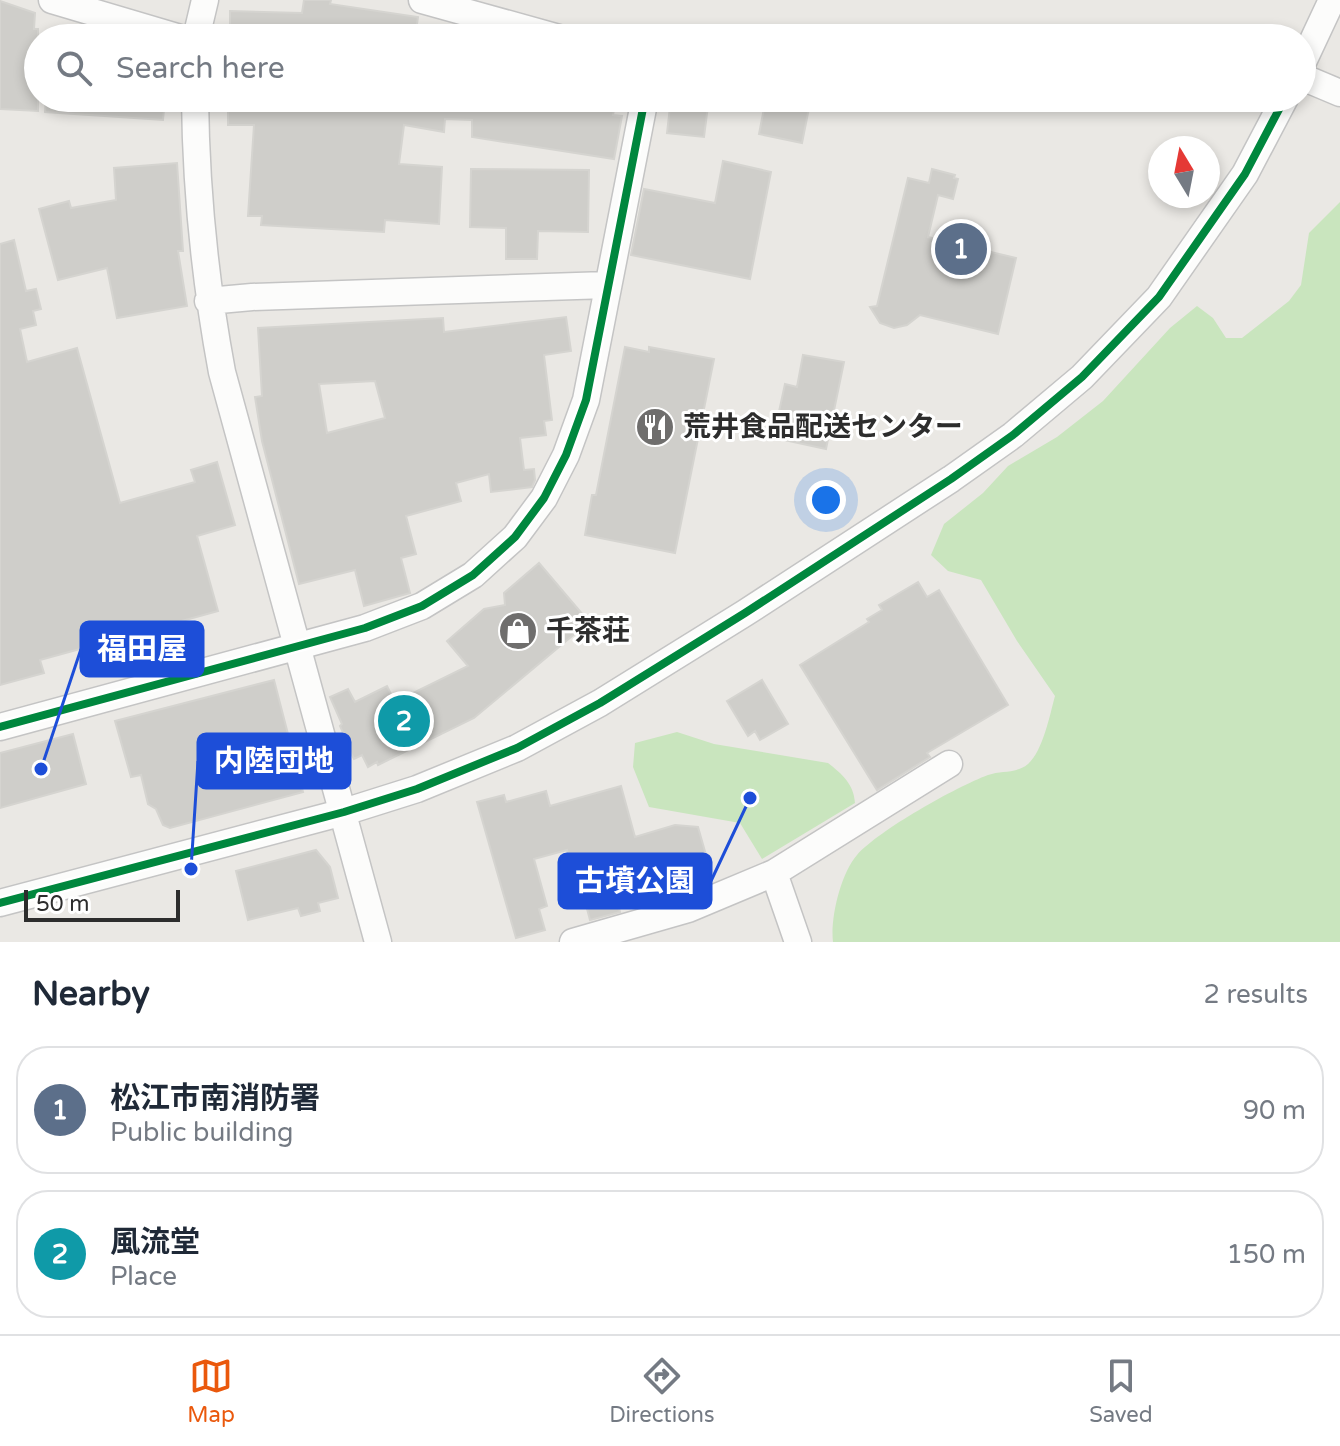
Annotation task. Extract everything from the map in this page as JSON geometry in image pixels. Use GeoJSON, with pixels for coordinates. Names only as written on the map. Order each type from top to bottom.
{"type":"FeatureCollection","features":[{"type":"Feature","properties":{"kind":"street"},"geometry":{"type":"LineString","coordinates":[[52,0],[133,24]]}},
{"type":"Feature","properties":{"kind":"street"},"geometry":{"type":"LineString","coordinates":[[199,24],[205,0]]}},
{"type":"Feature","properties":{"kind":"street"},"geometry":{"type":"LineString","coordinates":[[422,0],[509,24]]}},
{"type":"Feature","properties":{"kind":"street"},"geometry":{"type":"LineString","coordinates":[[1316,34],[1332,0]]}},
{"type":"Feature","properties":{"kind":"street"},"geometry":{"type":"LineString","coordinates":[[1316,83],[1340,93]]}},
{"type":"Feature","properties":{"kind":"street"},"geometry":{"type":"LineString","coordinates":[[195,112],[198,189],[208,301],[222,372],[378,942]]}},
{"type":"Feature","properties":{"kind":"street"},"geometry":{"type":"LineString","coordinates":[[0,727],[365,628],[422,606],[473,575],[515,537],[544,498],[566,455],[586,400],[642,112]]}},
{"type":"Feature","properties":{"kind":"street"},"geometry":{"type":"LineString","coordinates":[[0,903],[344,812],[417,789],[517,748],[600,703],[891,518],[1013,435],[1082,377],[1159,297],[1245,174],[1278,112]]}},
{"type":"Feature","properties":{"kind":"street"},"geometry":{"type":"LineString","coordinates":[[208,301],[607,285]]}},
{"type":"Feature","properties":{"kind":"street"},"geometry":{"type":"LineString","coordinates":[[573,942],[605,938],[688,909],[774,873],[949,764]]}},
{"type":"Feature","properties":{"kind":"street"},"geometry":{"type":"LineString","coordinates":[[774,873],[798,942]]}},
{"type":"Feature","properties":{"kind":"green space"},"geometry":{"type":"Polygon","coordinates":[[[1340,202],[1340,942],[833,942],[838,896],[846,873],[857,855],[882,834],[938,799],[988,775],[1019,769],[1028,764],[1042,742],[1051,712],[1055,696],[1017,641],[981,580],[948,571],[931,555],[944,524],[983,493],[1008,466],[1057,437],[1103,401],[1170,328],[1197,306],[1213,318],[1226,338],[1242,338],[1289,301],[1301,285],[1309,233],[1340,202]]]}},
{"type":"Feature","properties":{"kind":"green space"},"geometry":{"type":"Polygon","coordinates":[[[677,732],[714,744],[828,763],[850,785],[855,803],[762,859],[740,823],[649,807],[633,767],[635,743],[677,732]]]}},
{"type":"Feature","properties":{"kind":"building"},"geometry":{"type":"Polygon","coordinates":[[[304,0],[331,0],[330,4],[418,17],[417,24],[230,24],[230,11],[302,13],[304,0]]]}},
{"type":"Feature","properties":{"kind":"building"},"geometry":{"type":"Polygon","coordinates":[[[0,1],[35,13],[34,24],[24,24],[24,110],[0,109],[0,1]]]}},
{"type":"Feature","properties":{"kind":"building"},"geometry":{"type":"Polygon","coordinates":[[[45,112],[164,112],[163,120],[45,112]]]}},
{"type":"Feature","properties":{"kind":"building"},"geometry":{"type":"Polygon","coordinates":[[[228,112],[614,112],[613,115],[622,116],[614,159],[472,137],[472,120],[445,119],[444,132],[404,125],[399,164],[442,167],[439,224],[385,220],[384,232],[261,225],[262,216],[248,216],[254,125],[228,125],[228,112]]]}},
{"type":"Feature","properties":{"kind":"building"},"geometry":{"type":"Polygon","coordinates":[[[669,112],[707,112],[704,137],[667,133],[669,112]]]}},
{"type":"Feature","properties":{"kind":"building"},"geometry":{"type":"Polygon","coordinates":[[[763,112],[808,112],[802,143],[759,134],[763,112]]]}},
{"type":"Feature","properties":{"kind":"building"},"geometry":{"type":"Polygon","coordinates":[[[723,161],[771,172],[750,279],[631,255],[644,189],[715,203],[723,161]]]}},
{"type":"Feature","properties":{"kind":"building"},"geometry":{"type":"Polygon","coordinates":[[[177,163],[183,251],[178,251],[187,306],[117,318],[107,268],[58,280],[39,209],[69,201],[71,208],[116,200],[114,168],[177,163]]]}},
{"type":"Feature","properties":{"kind":"building"},"geometry":{"type":"Polygon","coordinates":[[[471,169],[589,170],[588,232],[538,231],[537,259],[506,259],[506,228],[470,227],[471,169]]]}},
{"type":"Feature","properties":{"kind":"building"},"geometry":{"type":"Polygon","coordinates":[[[932,169],[955,175],[954,178],[958,179],[953,199],[938,195],[928,237],[1016,258],[998,334],[920,315],[907,325],[894,328],[880,323],[870,307],[877,306],[908,178],[929,183],[932,169]]]}},
{"type":"Feature","properties":{"kind":"building"},"geometry":{"type":"Polygon","coordinates":[[[14,240],[26,291],[36,289],[41,309],[33,311],[36,325],[20,329],[27,362],[77,348],[120,503],[195,482],[191,470],[217,462],[235,525],[197,536],[218,611],[40,660],[44,673],[0,685],[0,244],[14,240]]]}},
{"type":"Feature","properties":{"kind":"building"},"geometry":{"type":"Polygon","coordinates":[[[566,317],[571,351],[544,355],[552,420],[544,421],[546,435],[520,438],[524,470],[534,469],[532,487],[491,492],[489,474],[456,483],[461,501],[406,516],[416,554],[401,558],[410,593],[364,606],[355,570],[299,584],[262,441],[255,397],[262,396],[258,328],[443,318],[444,332],[566,317]],[[375,381],[319,384],[327,433],[385,418],[375,381]]]}},
{"type":"Feature","properties":{"kind":"building","name":"荒井食品配送センター"},"geometry":{"type":"Polygon","coordinates":[[[625,347],[649,352],[649,347],[714,359],[675,553],[585,535],[592,495],[596,495],[625,347]]]}},
{"type":"Feature","properties":{"kind":"building"},"geometry":{"type":"Polygon","coordinates":[[[803,355],[844,362],[826,449],[784,440],[785,431],[775,430],[785,384],[797,387],[803,355]]]}},
{"type":"Feature","properties":{"kind":"building"},"geometry":{"type":"Polygon","coordinates":[[[539,563],[589,622],[474,718],[378,765],[377,762],[368,767],[362,755],[354,759],[343,738],[342,724],[330,697],[348,689],[355,702],[387,686],[395,702],[468,666],[447,641],[484,609],[505,605],[504,593],[539,563]]]}},
{"type":"Feature","properties":{"kind":"building"},"geometry":{"type":"Polygon","coordinates":[[[918,582],[927,597],[939,590],[1008,705],[927,753],[930,757],[877,790],[800,665],[869,622],[867,619],[882,610],[879,605],[918,582]]]}},
{"type":"Feature","properties":{"kind":"building"},"geometry":{"type":"Polygon","coordinates":[[[274,680],[303,792],[170,828],[163,825],[156,809],[148,804],[141,775],[131,777],[115,721],[274,680]]]}},
{"type":"Feature","properties":{"kind":"building"},"geometry":{"type":"Polygon","coordinates":[[[762,680],[788,724],[760,740],[755,731],[748,736],[727,701],[762,680]]]}},
{"type":"Feature","properties":{"kind":"building"},"geometry":{"type":"Polygon","coordinates":[[[73,734],[86,784],[0,808],[0,753],[73,734]]]}},
{"type":"Feature","properties":{"kind":"building"},"geometry":{"type":"Polygon","coordinates":[[[621,786],[635,837],[675,825],[698,827],[706,855],[618,878],[622,895],[616,897],[620,912],[590,920],[567,850],[534,859],[547,906],[539,909],[545,930],[516,938],[477,802],[504,795],[506,802],[546,791],[550,806],[621,786]]]}},
{"type":"Feature","properties":{"kind":"building"},"geometry":{"type":"Polygon","coordinates":[[[316,850],[330,867],[338,898],[318,903],[320,911],[301,916],[298,908],[248,920],[236,871],[316,850]]]}},
{"type":"Feature","properties":{"kind":"cycle path"},"geometry":{"type":"LineString","coordinates":[[0,727],[365,628],[422,606],[473,575],[515,537],[544,498],[566,455],[586,400],[642,112]]}},
{"type":"Feature","properties":{"kind":"cycle path"},"geometry":{"type":"LineString","coordinates":[[0,903],[344,812],[417,789],[517,748],[600,703],[951,479],[1013,435],[1082,377],[1159,297],[1245,174],[1278,112]]}},
{"type":"Feature","properties":{"kind":"place","name":"松江市南消防署"},"geometry":{"type":"Point","coordinates":[961,249]}},
{"type":"Feature","properties":{"kind":"place","name":"荒井食品配送センター"},"geometry":{"type":"Point","coordinates":[655,427]}},
{"type":"Feature","properties":{"kind":"place","name":"千茶荘"},"geometry":{"type":"Point","coordinates":[518,631]}},
{"type":"Feature","properties":{"kind":"place","name":"風流堂"},"geometry":{"type":"Point","coordinates":[404,721]}},
{"type":"Feature","properties":{"kind":"place","name":"福田屋"},"geometry":{"type":"Point","coordinates":[41,769]}},
{"type":"Feature","properties":{"kind":"place","name":"古墳公園"},"geometry":{"type":"Point","coordinates":[750,798]}},
{"type":"Feature","properties":{"kind":"place","name":"内陸団地"},"geometry":{"type":"Point","coordinates":[191,869]}}]}
